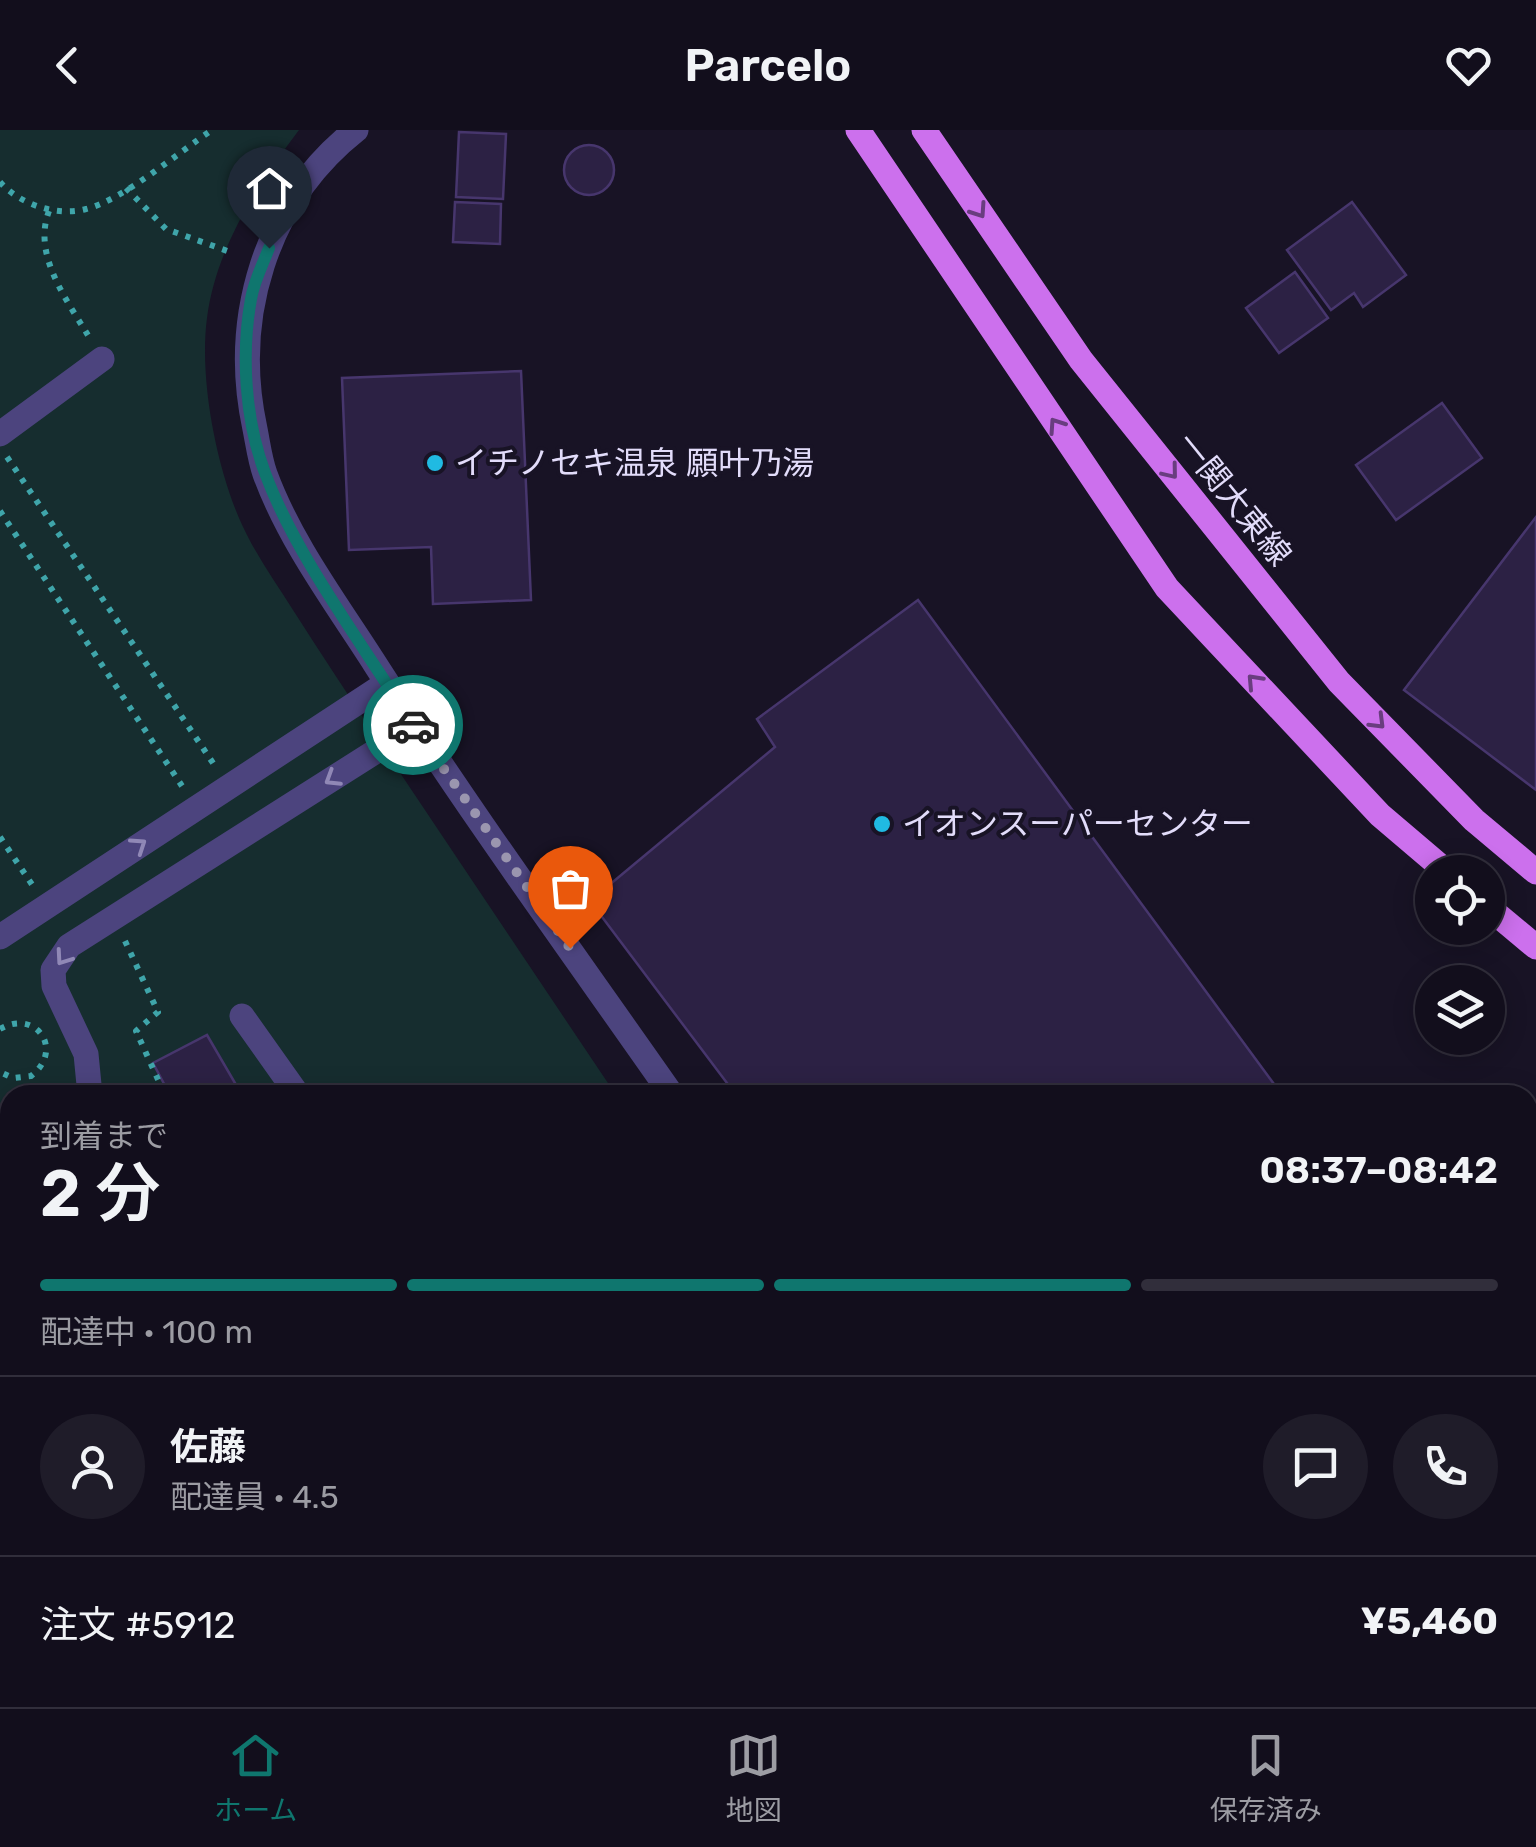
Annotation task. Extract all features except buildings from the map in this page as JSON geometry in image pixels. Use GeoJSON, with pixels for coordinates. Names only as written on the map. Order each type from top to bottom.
{"type":"FeatureCollection","features":[{"type":"Feature","properties":{"kind":"main road"},"geometry":{"type":"LineString","coordinates":[[858,130],[1167,588],[1380,816],[1427,855]]}},
{"type":"Feature","properties":{"kind":"main road","name":"一関大東線"},"geometry":{"type":"LineString","coordinates":[[924,130],[1081,360],[1339,682],[1474,820],[1536,872]]}},
{"type":"Feature","properties":{"kind":"main road"},"geometry":{"type":"LineString","coordinates":[[1505,922],[1536,948]]}},
{"type":"Feature","properties":{"kind":"street"},"geometry":{"type":"LineString","coordinates":[[356,130],[332,148],[292,200],[251,296],[246,390],[264,472],[294,534],[414,726],[665,1085]]}},
{"type":"Feature","properties":{"kind":"street"},"geometry":{"type":"LineString","coordinates":[[0,434],[102,360]]}},
{"type":"Feature","properties":{"kind":"street"},"geometry":{"type":"LineString","coordinates":[[0,938],[387,683]]}},
{"type":"Feature","properties":{"kind":"street"},"geometry":{"type":"LineString","coordinates":[[89,1085],[86,1054],[54,986],[53,970],[69,946],[414,726]]}},
{"type":"Feature","properties":{"kind":"street"},"geometry":{"type":"LineString","coordinates":[[242,1016],[291,1085]]}},
{"type":"Feature","properties":{"kind":"path"},"geometry":{"type":"LineString","coordinates":[[0,182],[32,204],[49,210],[85,210],[126,188],[212,130]]}},
{"type":"Feature","properties":{"kind":"path"},"geometry":{"type":"LineString","coordinates":[[126,188],[166,230],[233,253]]}},
{"type":"Feature","properties":{"kind":"path"},"geometry":{"type":"LineString","coordinates":[[49,210],[43,226],[53,277],[102,360]]}},
{"type":"Feature","properties":{"kind":"path"},"geometry":{"type":"LineString","coordinates":[[0,447],[219,771]]}},
{"type":"Feature","properties":{"kind":"path"},"geometry":{"type":"LineString","coordinates":[[0,511],[186,791]]}},
{"type":"Feature","properties":{"kind":"path"},"geometry":{"type":"LineString","coordinates":[[0,836],[36,891]]}},
{"type":"Feature","properties":{"kind":"path"},"geometry":{"type":"LineString","coordinates":[[123,937],[158,1012],[136,1031],[160,1085]]}},
{"type":"Feature","properties":{"kind":"path"},"geometry":{"type":"LineString","coordinates":[[0,1029],[18,1022],[36,1028],[47,1053],[32,1076],[13,1078],[0,1072]]}},
{"type":"Feature","properties":{"kind":"green space"},"geometry":{"type":"Polygon","coordinates":[[[0,130],[299,130],[268,173],[229,243],[207,318],[208,393],[231,496],[271,576],[609,1085],[0,1085],[0,130]]]}},
{"type":"Feature","properties":{"kind":"way so far"},"geometry":{"type":"LineString","coordinates":[[413,725],[570,948]]}},
{"type":"Feature","properties":{"kind":"place","name":"イチノセキ温泉 願叶乃湯"},"geometry":{"type":"Point","coordinates":[435,463]}},
{"type":"Feature","properties":{"kind":"place","name":"イオンスーパーセンター"},"geometry":{"type":"Point","coordinates":[882,824]}},
{"type":"Feature","properties":{"kind":"route"},"geometry":{"type":"LineString","coordinates":[[269,248],[251,296],[246,390],[264,472],[294,534],[413,725]]}}]}
